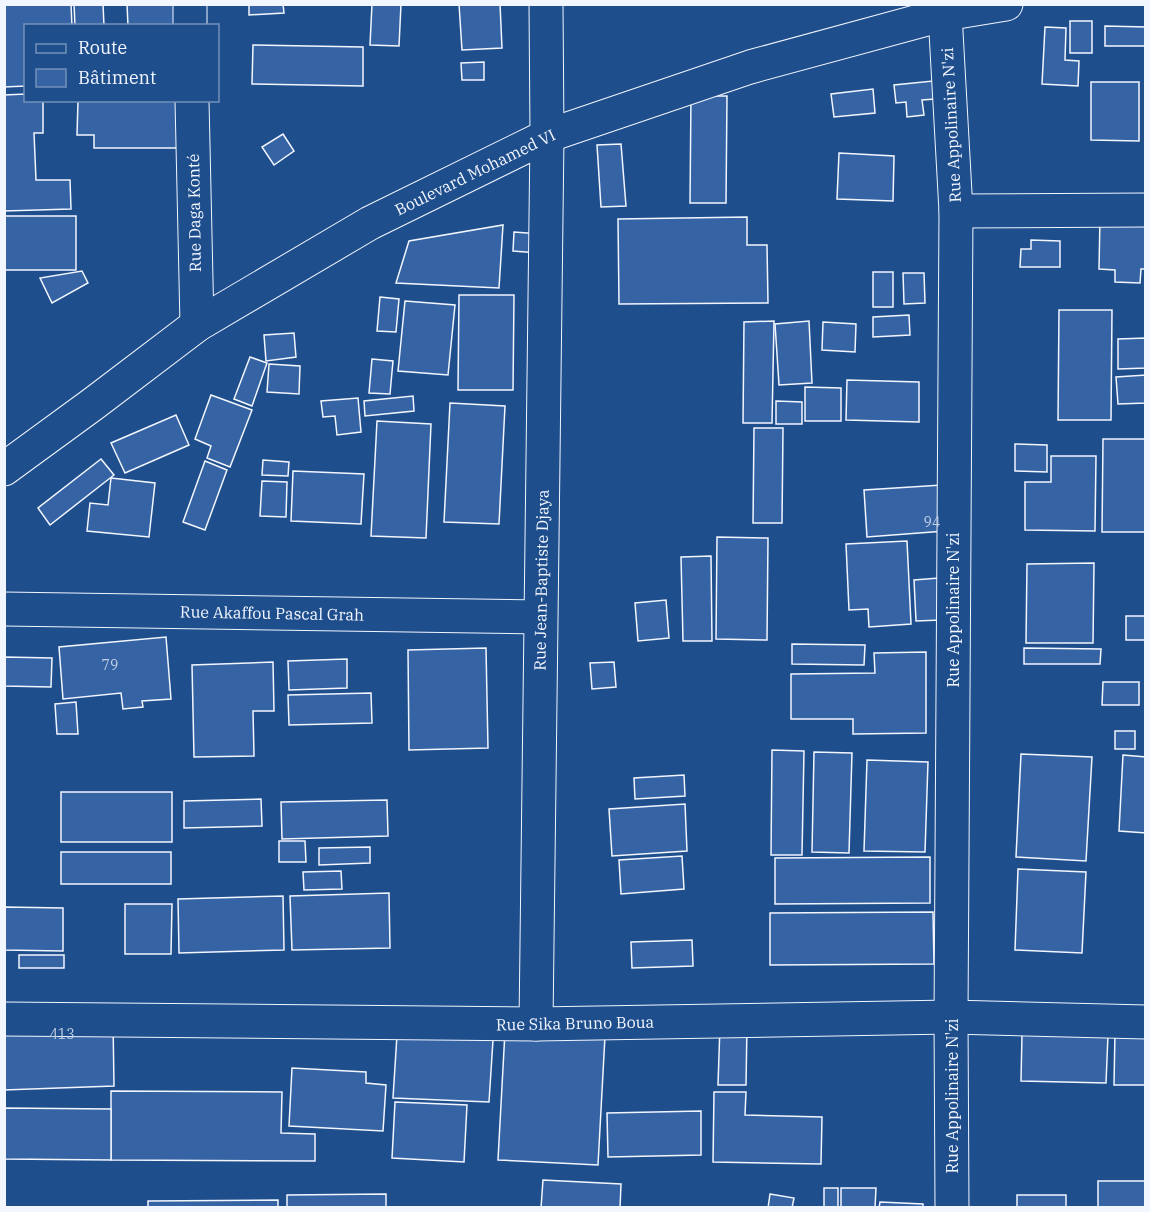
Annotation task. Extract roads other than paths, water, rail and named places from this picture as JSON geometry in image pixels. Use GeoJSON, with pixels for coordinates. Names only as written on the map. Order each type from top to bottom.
{"type":"FeatureCollection","features":[{"type":"Feature","properties":{"kind":"street"},"geometry":{"type":"LineString","coordinates":[[190,4],[190,24]]}},
{"type":"Feature","properties":{"kind":"street","name":"Rue Jean-Baptiste Djaya"},"geometry":{"type":"LineString","coordinates":[[536,1024],[547,136],[546,4]]}},
{"type":"Feature","properties":{"kind":"street","name":"Boulevard Mohamed VI"},"geometry":{"type":"LineString","coordinates":[[4,469],[197,325],[370,223],[547,136],[750,67],[945,14],[1006,4]]}},
{"type":"Feature","properties":{"kind":"street","name":"Rue Appolinaire N'zi"},"geometry":{"type":"LineString","coordinates":[[945,14],[956,211],[952,1208]]}},
{"type":"Feature","properties":{"kind":"street","name":"Rue Daga Konté"},"geometry":{"type":"LineString","coordinates":[[192,102],[197,325]]}},
{"type":"Feature","properties":{"kind":"street"},"geometry":{"type":"LineString","coordinates":[[956,211],[1146,210]]}},
{"type":"Feature","properties":{"kind":"street","name":"Rue Akaffou Pascal Grah"},"geometry":{"type":"LineString","coordinates":[[4,609],[540,617]]}},
{"type":"Feature","properties":{"kind":"street","name":"Rue Sika Bruno Boua"},"geometry":{"type":"LineString","coordinates":[[4,1019],[536,1024],[951,1017],[1146,1022]]}}]}
